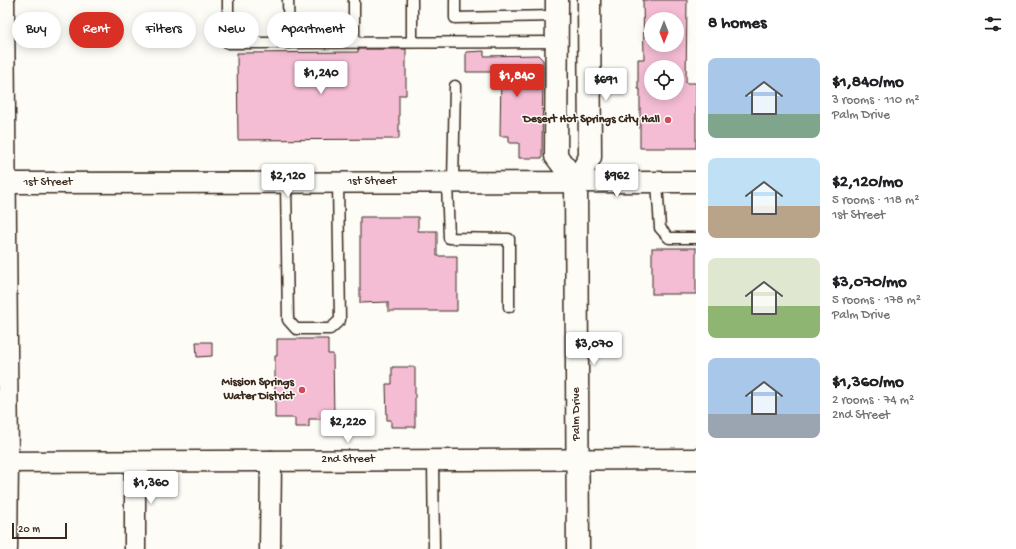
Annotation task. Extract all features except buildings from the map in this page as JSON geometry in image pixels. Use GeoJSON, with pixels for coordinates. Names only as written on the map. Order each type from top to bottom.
{"type":"FeatureCollection","features":[{"type":"Feature","properties":{"kind":"main road","name":"Palm Drive"},"geometry":{"type":"LineString","coordinates":[[578,549],[576,182],[590,157],[589,0]]}},
{"type":"Feature","properties":{"kind":"main road"},"geometry":{"type":"LineString","coordinates":[[557,8],[556,156],[576,182]]}},
{"type":"Feature","properties":{"kind":"street"},"geometry":{"type":"LineString","coordinates":[[4,0],[4,462],[7,549]]}},
{"type":"Feature","properties":{"kind":"street","name":"1st Street"},"geometry":{"type":"LineString","coordinates":[[3,183],[696,182]]}},
{"type":"Feature","properties":{"kind":"street","name":"2nd Street"},"geometry":{"type":"LineString","coordinates":[[4,462],[696,459]]}},
{"type":"Feature","properties":{"kind":"street"},"geometry":{"type":"LineString","coordinates":[[270,549],[271,461]]}},
{"type":"Feature","properties":{"kind":"street"},"geometry":{"type":"LineString","coordinates":[[135,549],[136,462]]}},
{"type":"Feature","properties":{"kind":"lane"},"geometry":{"type":"LineString","coordinates":[[228,0],[228,43],[267,43]]}},
{"type":"Feature","properties":{"kind":"lane"},"geometry":{"type":"LineString","coordinates":[[288,0],[288,12]]}},
{"type":"Feature","properties":{"kind":"lane"},"geometry":{"type":"LineString","coordinates":[[354,0],[354,12]]}},
{"type":"Feature","properties":{"kind":"lane"},"geometry":{"type":"LineString","coordinates":[[412,0],[412,42]]}},
{"type":"Feature","properties":{"kind":"lane"},"geometry":{"type":"LineString","coordinates":[[455,0],[455,18],[557,8]]}},
{"type":"Feature","properties":{"kind":"lane"},"geometry":{"type":"LineString","coordinates":[[358,42],[557,42]]}},
{"type":"Feature","properties":{"kind":"lane"},"geometry":{"type":"LineString","coordinates":[[455,86],[450,182],[449,238],[509,239],[509,307]]}},
{"type":"Feature","properties":{"kind":"lane"},"geometry":{"type":"LineString","coordinates":[[286,182],[288,320],[296,329],[330,329],[340,320],[338,182]]}},
{"type":"Feature","properties":{"kind":"lane"},"geometry":{"type":"LineString","coordinates":[[657,182],[660,228],[669,238],[696,238]]}},
{"type":"Feature","properties":{"kind":"lane"},"geometry":{"type":"LineString","coordinates":[[433,460],[434,549]]}},
{"type":"Feature","properties":{"kind":"place","name":"Desert Hot Springs City Hall"},"geometry":{"type":"Point","coordinates":[668,120]}},
{"type":"Feature","properties":{"kind":"place","name":"Mission Springs Water District"},"geometry":{"type":"Point","coordinates":[302,390]}}]}
